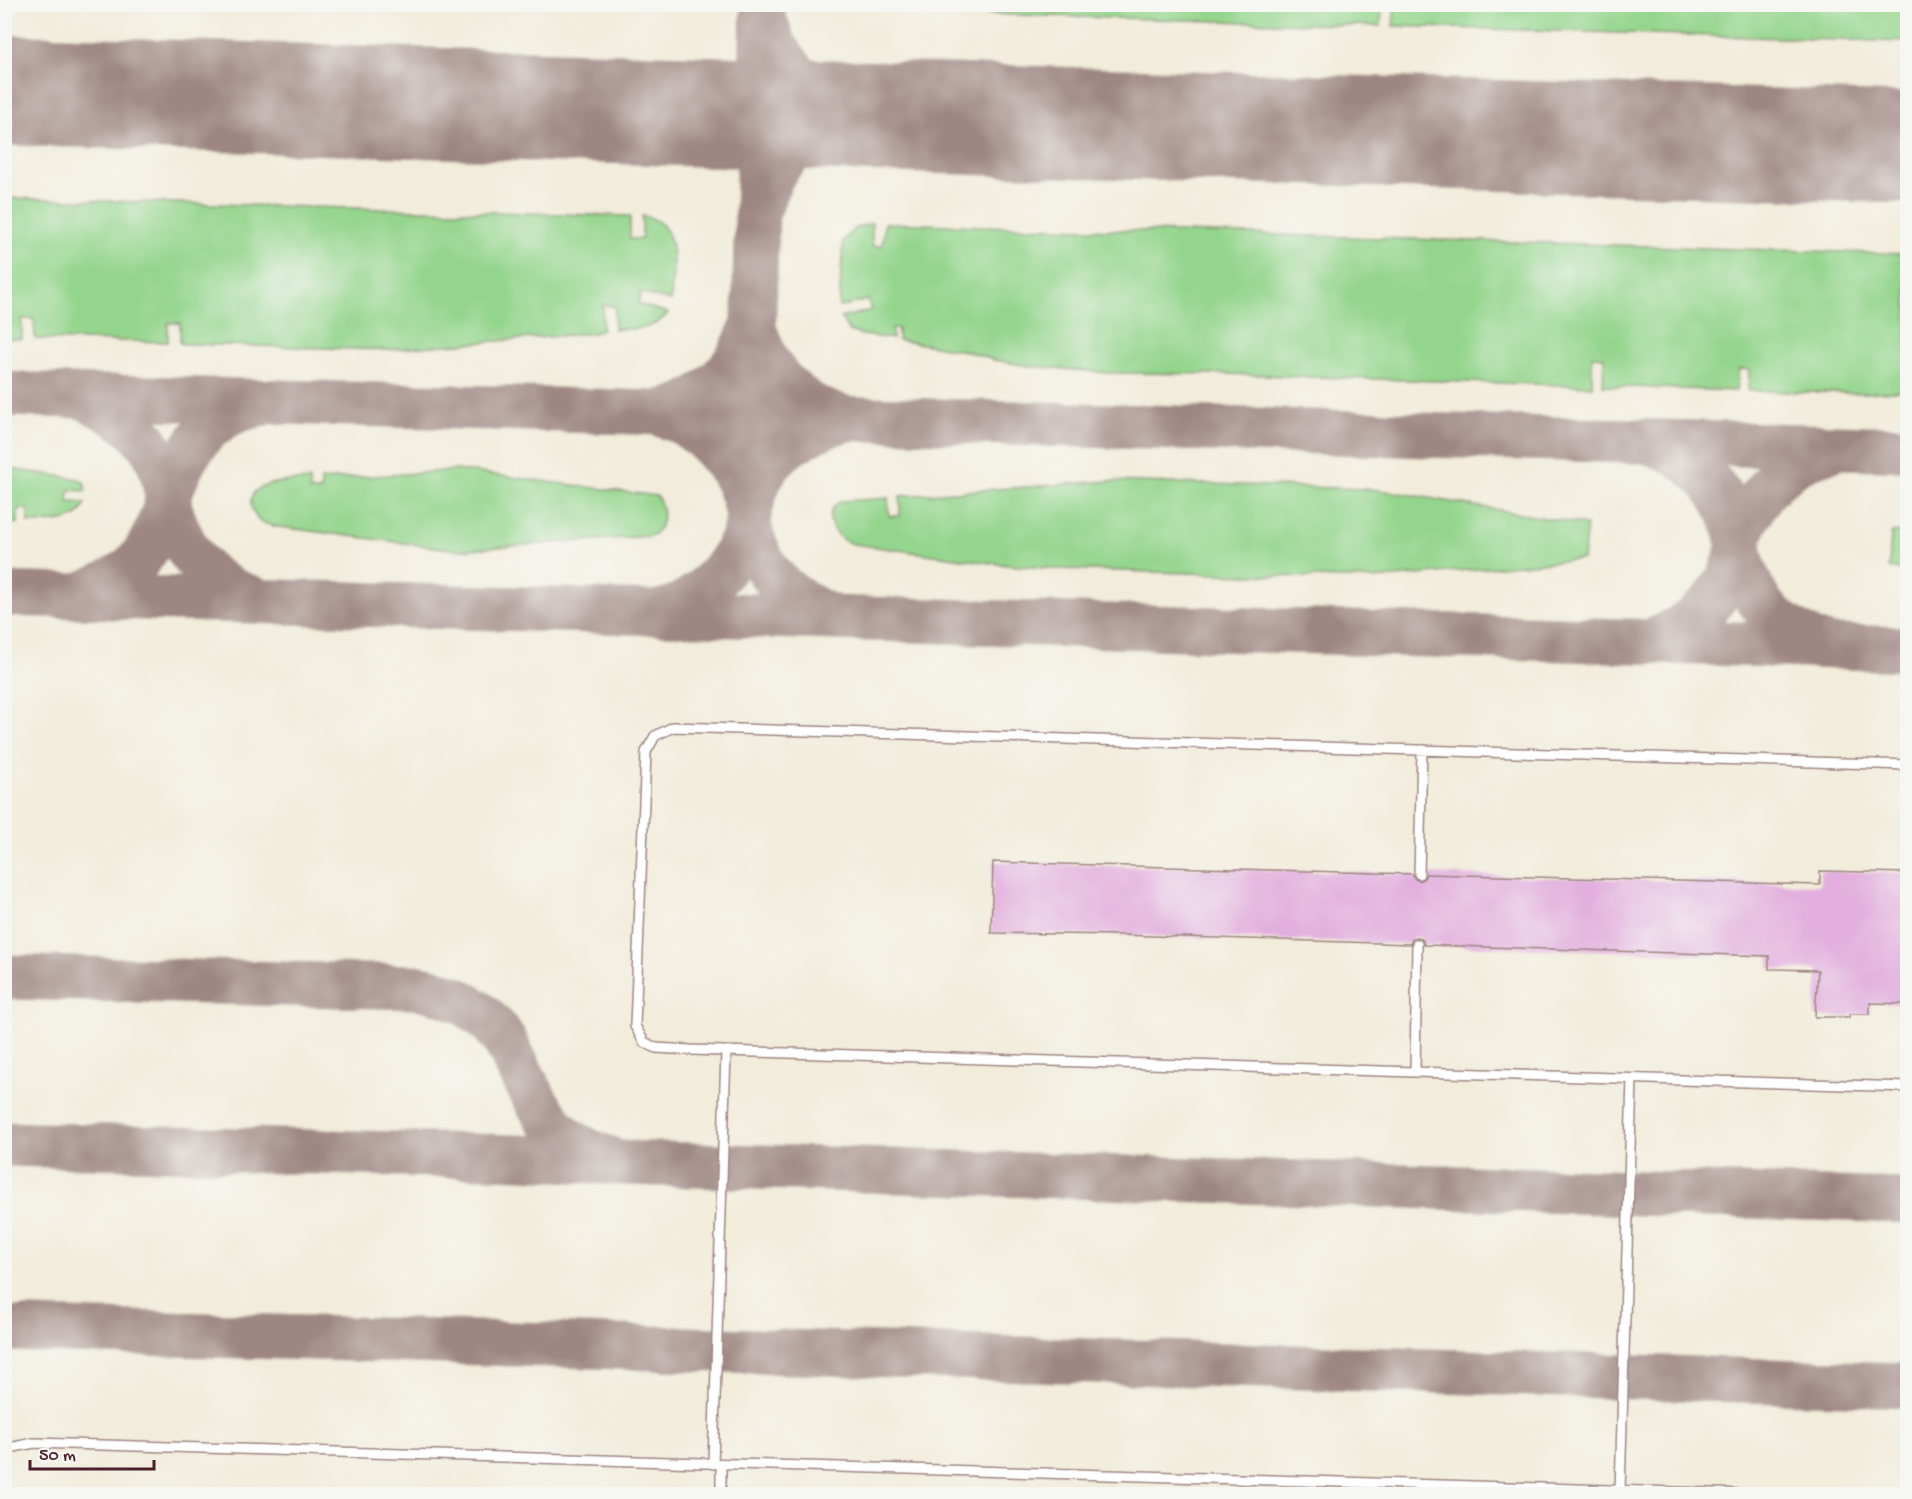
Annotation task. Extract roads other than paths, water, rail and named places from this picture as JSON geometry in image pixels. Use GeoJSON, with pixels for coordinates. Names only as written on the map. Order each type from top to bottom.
{"type":"FeatureCollection","features":[{"type":"Feature","properties":{"kind":"lane"},"geometry":{"type":"LineString","coordinates":[[1908,765],[673,727],[655,736],[646,752],[635,1026],[644,1042],[656,1048],[726,1052],[1908,1087]]}},
{"type":"Feature","properties":{"kind":"lane"},"geometry":{"type":"LineString","coordinates":[[1419,874],[1422,750]]}},
{"type":"Feature","properties":{"kind":"lane"},"geometry":{"type":"LineString","coordinates":[[1414,1072],[1417,944]]}},
{"type":"Feature","properties":{"kind":"lane"},"geometry":{"type":"LineString","coordinates":[[721,1494],[717,1464],[726,1052]]}},
{"type":"Feature","properties":{"kind":"lane"},"geometry":{"type":"LineString","coordinates":[[1620,1491],[1632,1079]]}},
{"type":"Feature","properties":{"kind":"lane"},"geometry":{"type":"LineString","coordinates":[[4,1449],[34,1443],[1743,1494]]}}]}
